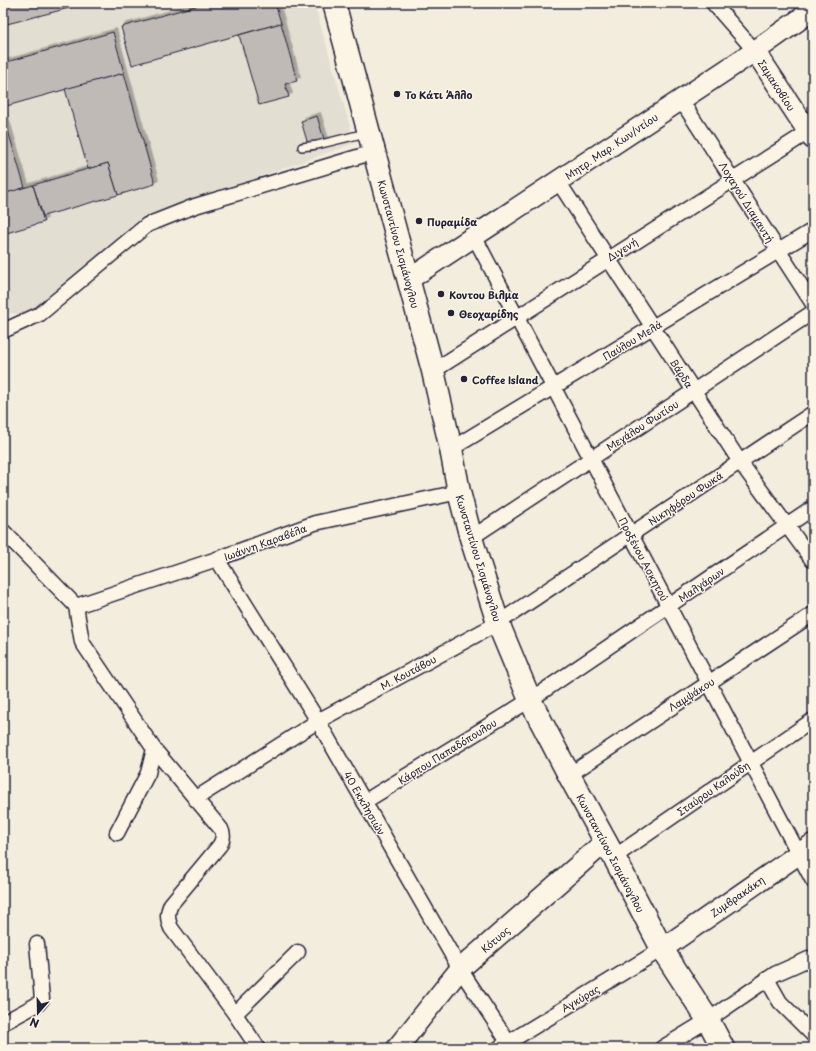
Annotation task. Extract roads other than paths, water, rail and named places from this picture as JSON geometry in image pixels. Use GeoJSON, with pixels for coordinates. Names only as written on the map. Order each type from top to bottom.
{"type":"FeatureCollection","features":[{"type":"Feature","properties":{"kind":"main road","name":"Κωνσταντίνου Σισμάνογλου"},"geometry":{"type":"LineString","coordinates":[[334,3],[432,371],[451,449],[459,492],[471,538],[498,624],[530,700],[569,775],[610,849],[662,949],[708,1020],[723,1048]]}},
{"type":"Feature","properties":{"kind":"street"},"geometry":{"type":"LineString","coordinates":[[713,3],[755,51]]}},
{"type":"Feature","properties":{"kind":"street","name":"Μητρ. Μαρ. Κων/ντίου"},"geometry":{"type":"LineString","coordinates":[[408,280],[755,51],[813,10]]}},
{"type":"Feature","properties":{"kind":"street","name":"Σαμακοβίου"},"geometry":{"type":"LineString","coordinates":[[755,51],[811,134]]}},
{"type":"Feature","properties":{"kind":"street","name":"Λοχαγού Διαμαντή"},"geometry":{"type":"LineString","coordinates":[[681,100],[813,304]]}},
{"type":"Feature","properties":{"kind":"street","name":"Διγενή"},"geometry":{"type":"LineString","coordinates":[[432,371],[733,180],[811,134]]}},
{"type":"Feature","properties":{"kind":"street"},"geometry":{"type":"LineString","coordinates":[[3,331],[40,314],[147,225],[371,142]]}},
{"type":"Feature","properties":{"kind":"street","name":"Βάρδα"},"geometry":{"type":"LineString","coordinates":[[558,182],[740,462],[813,561]]}},
{"type":"Feature","properties":{"kind":"street","name":"Παύλου Μελά"},"geometry":{"type":"LineString","coordinates":[[451,449],[813,230]]}},
{"type":"Feature","properties":{"kind":"street","name":"Προξένου Ασκητού"},"geometry":{"type":"LineString","coordinates":[[474,236],[750,762],[806,848],[813,881]]}},
{"type":"Feature","properties":{"kind":"street","name":"Μεγάλου Φωτίου"},"geometry":{"type":"LineString","coordinates":[[471,538],[813,312]]}},
{"type":"Feature","properties":{"kind":"street","name":"Νικηφόρου Φωκά"},"geometry":{"type":"LineString","coordinates":[[498,624],[813,413]]}},
{"type":"Feature","properties":{"kind":"street","name":"Ιωάννη Καραβέλα"},"geometry":{"type":"LineString","coordinates":[[76,606],[217,559],[315,523],[459,492]]}},
{"type":"Feature","properties":{"kind":"street","name":"Μαλγάρων"},"geometry":{"type":"LineString","coordinates":[[530,700],[813,508]]}},
{"type":"Feature","properties":{"kind":"street"},"geometry":{"type":"LineString","coordinates":[[3,531],[76,606],[82,642],[154,749],[221,829],[223,840],[171,904],[168,910],[167,919],[171,928],[235,1014],[258,1048]]}},
{"type":"Feature","properties":{"kind":"street","name":"40 Εκκλησιών"},"geometry":{"type":"LineString","coordinates":[[217,559],[318,721],[460,969],[506,1046]]}},
{"type":"Feature","properties":{"kind":"street","name":"Λαμψάκου"},"geometry":{"type":"LineString","coordinates":[[569,775],[813,614]]}},
{"type":"Feature","properties":{"kind":"street","name":"Μ. Κουτάβου"},"geometry":{"type":"LineString","coordinates":[[195,799],[318,721],[498,624]]}},
{"type":"Feature","properties":{"kind":"street","name":"Κάρπου Παπαδόπουλου"},"geometry":{"type":"LineString","coordinates":[[364,802],[530,700]]}},
{"type":"Feature","properties":{"kind":"street","name":"Σταύρου Καλούδη"},"geometry":{"type":"LineString","coordinates":[[610,849],[750,762],[813,720]]}},
{"type":"Feature","properties":{"kind":"street"},"geometry":{"type":"LineString","coordinates":[[117,833],[148,773],[154,749]]}},
{"type":"Feature","properties":{"kind":"street","name":"Ζυμβρακάκη"},"geometry":{"type":"LineString","coordinates":[[662,949],[806,848]]}},
{"type":"Feature","properties":{"kind":"street","name":"Κότυος"},"geometry":{"type":"LineString","coordinates":[[397,1048],[460,969],[610,849]]}},
{"type":"Feature","properties":{"kind":"street"},"geometry":{"type":"LineString","coordinates":[[3,1023],[38,1004],[42,999],[37,944]]}},
{"type":"Feature","properties":{"kind":"street","name":"Αγκύρας"},"geometry":{"type":"LineString","coordinates":[[506,1046],[662,949]]}},
{"type":"Feature","properties":{"kind":"street"},"geometry":{"type":"LineString","coordinates":[[235,1014],[298,952]]}},
{"type":"Feature","properties":{"kind":"street"},"geometry":{"type":"LineString","coordinates":[[662,1048],[708,1020],[774,974],[813,957]]}},
{"type":"Feature","properties":{"kind":"street"},"geometry":{"type":"LineString","coordinates":[[767,979],[780,1002],[813,1035]]}},
{"type":"Feature","properties":{"kind":"lane"},"geometry":{"type":"LineString","coordinates":[[302,147],[371,142]]}},
{"type":"Feature","properties":{"kind":"place","name":"Το Κάτι Άλλο"},"geometry":{"type":"Point","coordinates":[397,94]}},
{"type":"Feature","properties":{"kind":"place","name":"Πυραμίδα"},"geometry":{"type":"Point","coordinates":[419,221]}},
{"type":"Feature","properties":{"kind":"place","name":"Κοντου Βιλμα"},"geometry":{"type":"Point","coordinates":[441,294]}},
{"type":"Feature","properties":{"kind":"place","name":"Θεοχαρίδης"},"geometry":{"type":"Point","coordinates":[451,313]}},
{"type":"Feature","properties":{"kind":"place","name":"Coffee Island"},"geometry":{"type":"Point","coordinates":[464,379]}}]}
